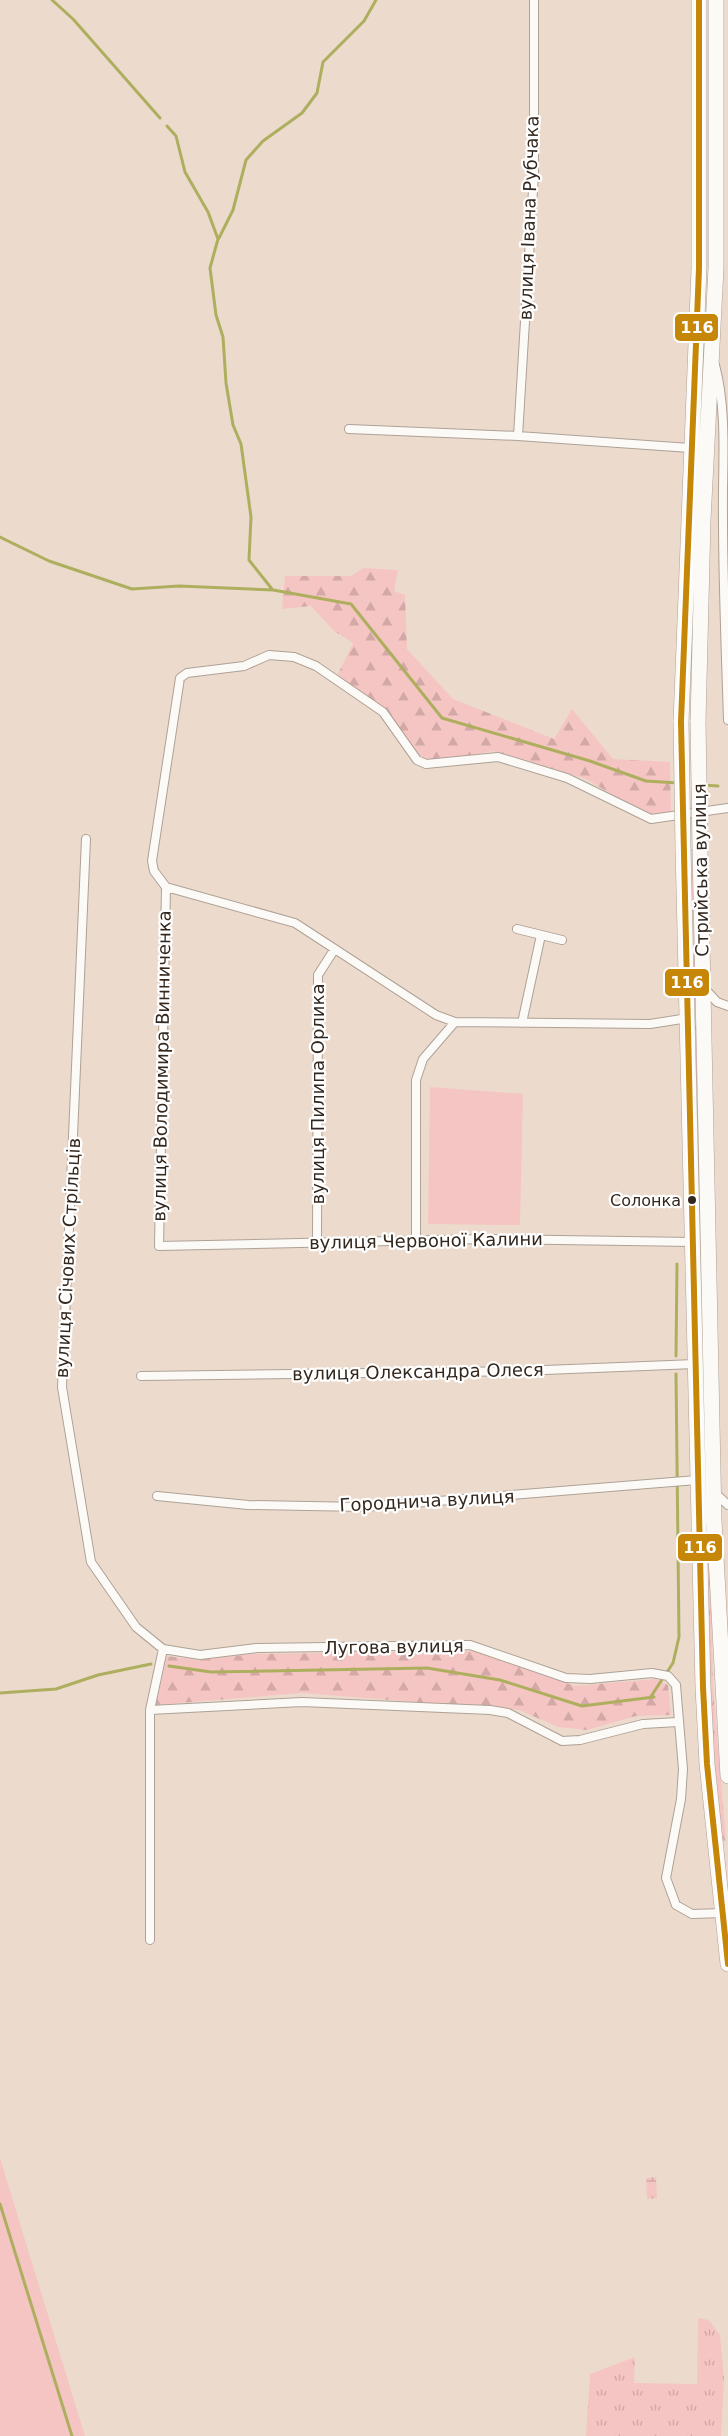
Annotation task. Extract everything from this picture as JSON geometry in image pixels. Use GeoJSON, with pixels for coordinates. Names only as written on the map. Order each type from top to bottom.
{"type":"FeatureCollection","features":[{"type":"Feature","properties":{"kind":"highway","name":"Стрийська вулиця"},"geometry":{"type":"LineString","coordinates":[[699,0],[699,268],[690,448],[681,722],[695,1364],[685,1480],[705,1731],[728,1964]]}},
{"type":"Feature","properties":{"kind":"highway","name":"Стрийська вулиця"},"geometry":{"type":"LineString","coordinates":[[716,0],[718,180],[703,520],[698,722],[713,1489],[728,1776]]}},
{"type":"Feature","properties":{"kind":"street","name":"вулиця Івана Рубчака"},"geometry":{"type":"LineString","coordinates":[[518,436],[534,174],[534,0]]}},
{"type":"Feature","properties":{"kind":"street"},"geometry":{"type":"LineString","coordinates":[[712,354],[721,388],[726,449],[728,720]]}},
{"type":"Feature","properties":{"kind":"street"},"geometry":{"type":"LineString","coordinates":[[348,429],[518,436],[690,448]]}},
{"type":"Feature","properties":{"kind":"street"},"geometry":{"type":"LineString","coordinates":[[688,1018],[650,1024],[455,1022],[436,1015],[295,923],[166,886],[154,872],[152,861],[180,678],[187,673],[244,666],[269,655],[294,657],[316,666],[383,712],[417,760],[426,764],[498,757],[567,778],[651,819],[728,808]]}},
{"type":"Feature","properties":{"kind":"street","name":"вулиця Січових Стрільців"},"geometry":{"type":"LineString","coordinates":[[86,839],[62,1387],[92,1562],[136,1628],[163,1649]]}},
{"type":"Feature","properties":{"kind":"street","name":"вулиця Володимира Винниченка"},"geometry":{"type":"LineString","coordinates":[[159,1245],[166,886]]}},
{"type":"Feature","properties":{"kind":"street"},"geometry":{"type":"LineString","coordinates":[[517,929],[561,940]]}},
{"type":"Feature","properties":{"kind":"street"},"geometry":{"type":"LineString","coordinates":[[522,1023],[541,935]]}},
{"type":"Feature","properties":{"kind":"street","name":"вулиця Пилипа Орлика"},"geometry":{"type":"LineString","coordinates":[[317,1242],[318,975],[320,968],[334,950]]}},
{"type":"Feature","properties":{"kind":"street"},"geometry":{"type":"LineString","coordinates":[[703,986],[717,1002],[728,1006]]}},
{"type":"Feature","properties":{"kind":"street"},"geometry":{"type":"LineString","coordinates":[[704,1021],[707,1009],[717,1002]]}},
{"type":"Feature","properties":{"kind":"street"},"geometry":{"type":"LineString","coordinates":[[416,1241],[416,1080],[423,1059],[455,1022]]}},
{"type":"Feature","properties":{"kind":"street","name":"вулиця Червоної Калини"},"geometry":{"type":"LineString","coordinates":[[159,1245],[416,1241],[693,1242]]}},
{"type":"Feature","properties":{"kind":"street","name":"вулиця Олександра Олеся"},"geometry":{"type":"LineString","coordinates":[[141,1376],[508,1371],[695,1364]]}},
{"type":"Feature","properties":{"kind":"street","name":"Городнича вулиця"},"geometry":{"type":"LineString","coordinates":[[158,1496],[248,1505],[364,1507],[624,1487],[685,1480]]}},
{"type":"Feature","properties":{"kind":"street"},"geometry":{"type":"LineString","coordinates":[[713,1489],[721,1502],[728,1507],[714,1520]]}},
{"type":"Feature","properties":{"kind":"street","name":"Лугова вулиця"},"geometry":{"type":"LineString","coordinates":[[163,1649],[200,1655],[258,1648],[470,1645],[566,1678],[590,1679],[652,1673],[668,1676],[676,1685],[682,1769],[681,1798],[666,1878],[676,1905],[692,1914],[723,1913]]}},
{"type":"Feature","properties":{"kind":"street"},"geometry":{"type":"LineString","coordinates":[[150,1940],[150,1710],[163,1649]]}},
{"type":"Feature","properties":{"kind":"street"},"geometry":{"type":"LineString","coordinates":[[150,1710],[302,1702],[490,1710],[508,1713],[562,1741],[580,1740],[643,1724],[678,1722]]}},
{"type":"Feature","properties":{"kind":"green space"},"geometry":{"type":"Polygon","coordinates":[[[705,0],[710,0],[711,266],[706,266],[705,0]]]}},
{"type":"Feature","properties":{"kind":"green space"},"geometry":{"type":"Polygon","coordinates":[[[363,568],[398,570],[394,591],[405,595],[407,649],[453,699],[554,739],[572,709],[613,759],[670,762],[671,812],[650,817],[586,779],[493,751],[438,761],[420,758],[389,712],[337,676],[353,643],[334,631],[311,606],[282,609],[285,576],[351,576],[363,568]]]}},
{"type":"Feature","properties":{"kind":"green space"},"geometry":{"type":"Polygon","coordinates":[[[694,848],[704,1262],[700,1262],[691,849],[694,848]]]}},
{"type":"Feature","properties":{"kind":"green space"},"geometry":{"type":"Polygon","coordinates":[[[430,1087],[523,1094],[520,1225],[428,1224],[430,1087]]]}},
{"type":"Feature","properties":{"kind":"green space"},"geometry":{"type":"Polygon","coordinates":[[[700,1268],[704,1268],[713,1687],[726,1841],[721,1841],[708,1687],[700,1268]]]}},
{"type":"Feature","properties":{"kind":"green space"},"geometry":{"type":"Polygon","coordinates":[[[473,1651],[575,1686],[656,1679],[668,1685],[671,1715],[636,1716],[587,1730],[558,1727],[519,1710],[301,1693],[156,1705],[167,1656],[198,1660],[253,1654],[473,1651]]]}},
{"type":"Feature","properties":{"kind":"green space"},"geometry":{"type":"Polygon","coordinates":[[[0,2158],[85,2436],[0,2436],[0,2158]]]}},
{"type":"Feature","properties":{"kind":"green space"},"geometry":{"type":"Polygon","coordinates":[[[656,2177],[657,2198],[647,2199],[646,2178],[656,2177]]]}},
{"type":"Feature","properties":{"kind":"green space"},"geometry":{"type":"Polygon","coordinates":[[[698,2318],[709,2320],[720,2335],[724,2379],[721,2436],[586,2436],[590,2374],[635,2357],[634,2383],[697,2384],[698,2318]]]}},
{"type":"Feature","properties":{"kind":"waterway"},"geometry":{"type":"LineString","coordinates":[[52,0],[73,19],[160,118]]}},
{"type":"Feature","properties":{"kind":"waterway"},"geometry":{"type":"LineString","coordinates":[[219,238],[233,210],[246,160],[263,141],[302,113],[317,93],[323,62],[364,21],[376,0]]}},
{"type":"Feature","properties":{"kind":"waterway"},"geometry":{"type":"LineString","coordinates":[[167,126],[176,136],[185,172],[208,212],[218,239],[210,268],[216,315],[223,337],[226,383],[233,425],[241,444],[251,517],[249,560],[272,589]]}},
{"type":"Feature","properties":{"kind":"waterway"},"geometry":{"type":"LineString","coordinates":[[0,537],[49,561],[132,589],[179,586],[273,590],[351,604],[442,718],[590,761],[646,781],[678,783]]}},
{"type":"Feature","properties":{"kind":"waterway"},"geometry":{"type":"LineString","coordinates":[[703,785],[718,786]]}},
{"type":"Feature","properties":{"kind":"waterway"},"geometry":{"type":"LineString","coordinates":[[676,1356],[677,1264]]}},
{"type":"Feature","properties":{"kind":"waterway"},"geometry":{"type":"LineString","coordinates":[[667,1672],[673,1663],[679,1637],[676,1374]]}},
{"type":"Feature","properties":{"kind":"waterway"},"geometry":{"type":"LineString","coordinates":[[0,1693],[56,1689],[98,1675],[151,1664]]}},
{"type":"Feature","properties":{"kind":"waterway"},"geometry":{"type":"LineString","coordinates":[[169,1666],[211,1672],[427,1668],[500,1680],[582,1706],[654,1697]]}},
{"type":"Feature","properties":{"kind":"waterway"},"geometry":{"type":"LineString","coordinates":[[650,1698],[663,1678]]}},
{"type":"Feature","properties":{"kind":"waterway"},"geometry":{"type":"LineString","coordinates":[[0,2204],[72,2436]]}},
{"type":"Feature","properties":{"kind":"transit line","name":"116"},"geometry":{"type":"LineString","coordinates":[[699,0],[699,268],[681,722],[703,1687],[707,1764],[728,1964]]}},
{"type":"Feature","properties":{"kind":"place","name":"Солонка"},"geometry":{"type":"Point","coordinates":[692,1200]}}]}
